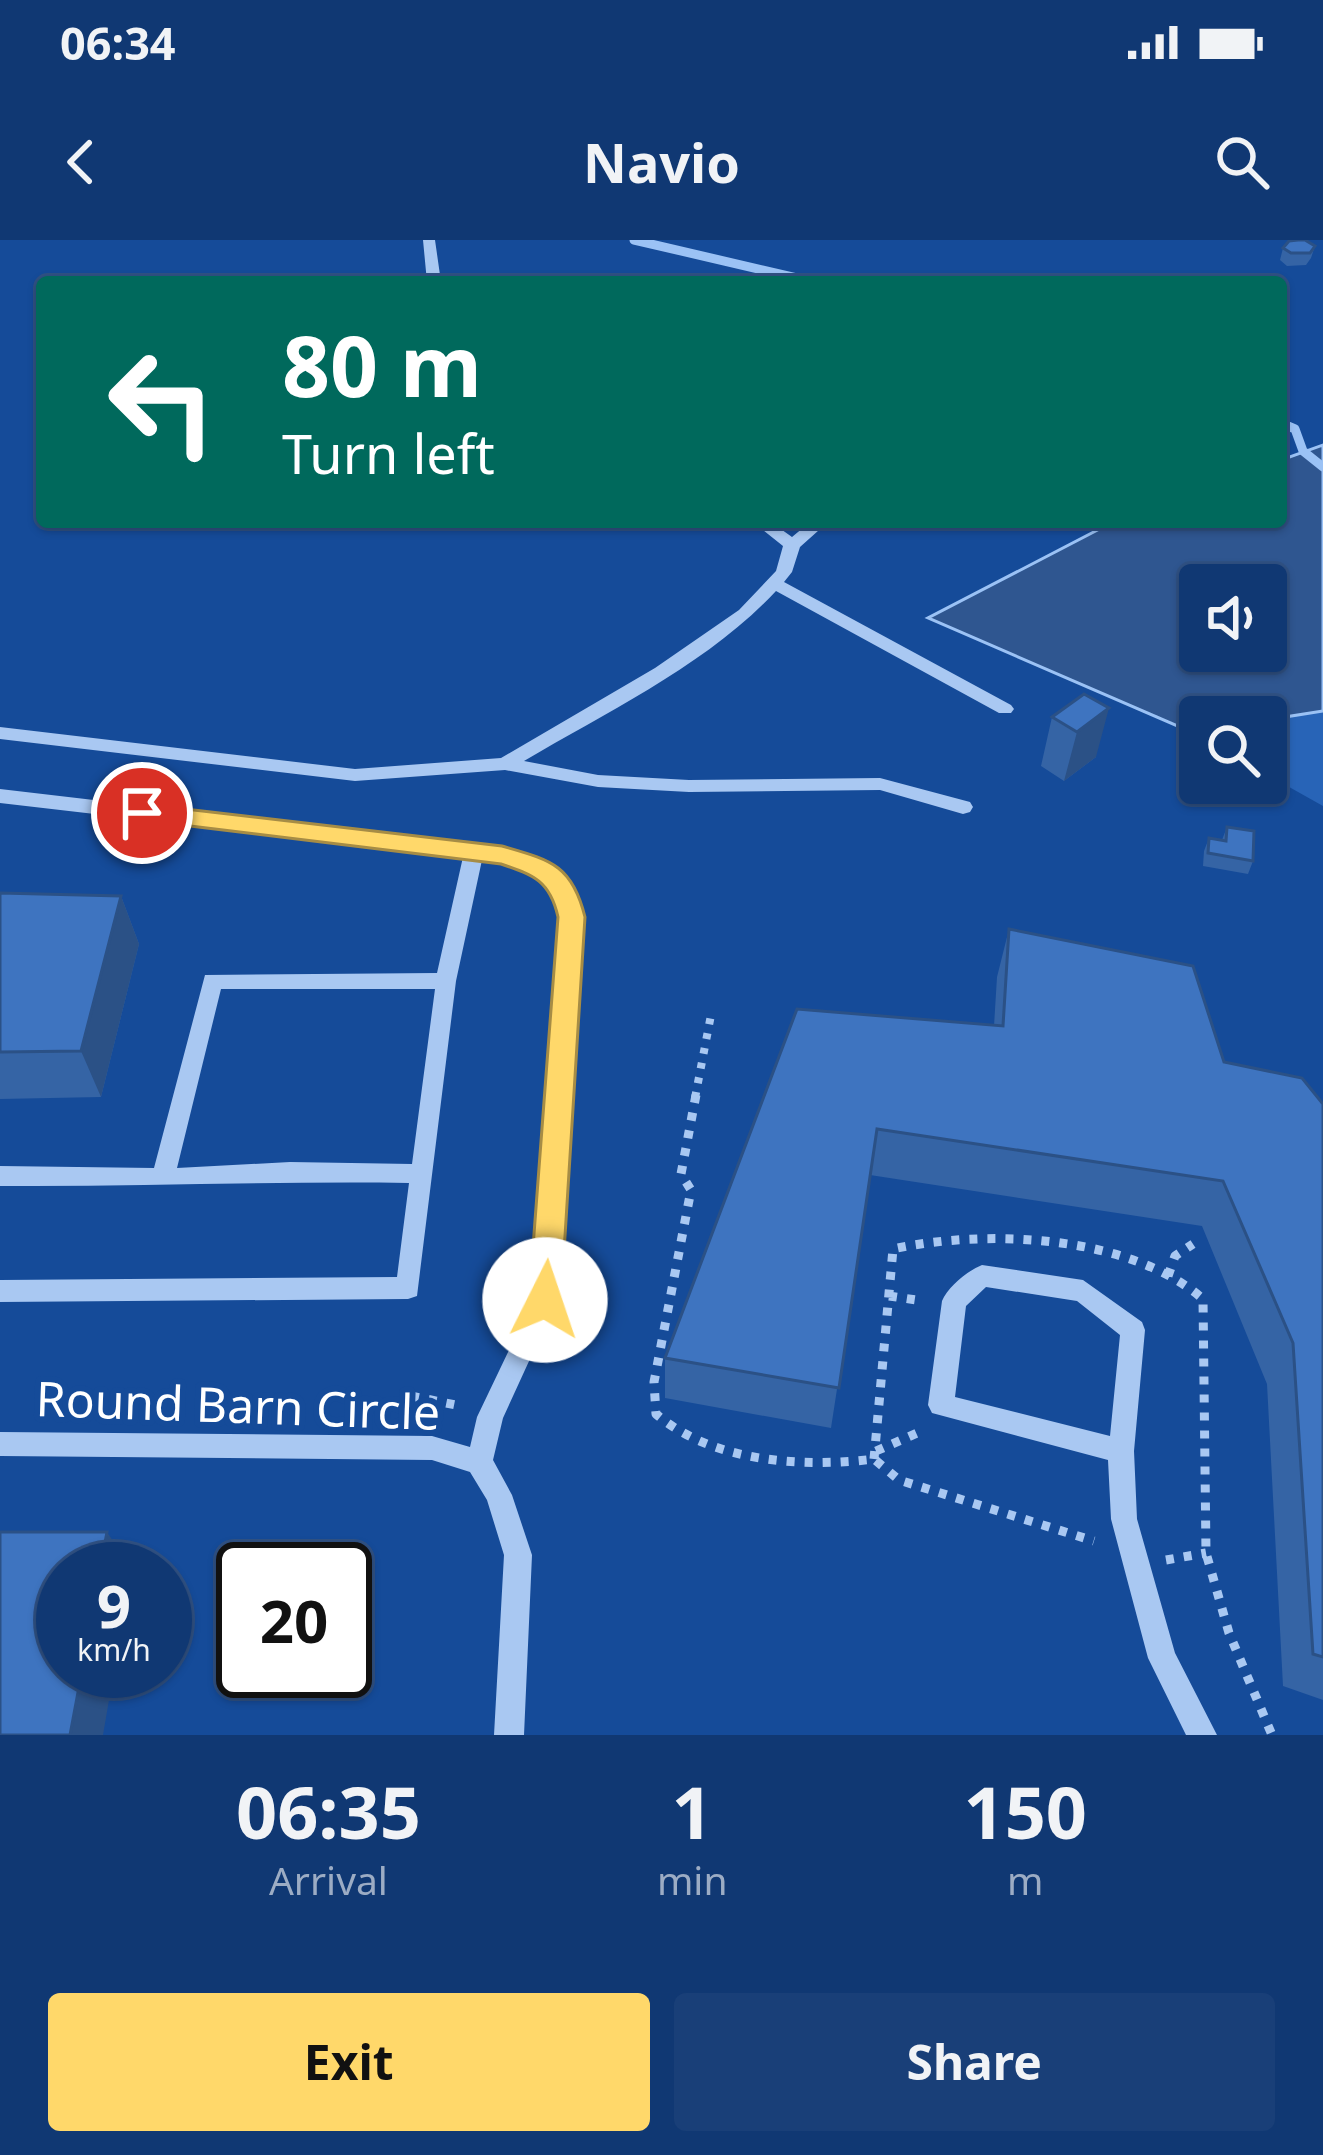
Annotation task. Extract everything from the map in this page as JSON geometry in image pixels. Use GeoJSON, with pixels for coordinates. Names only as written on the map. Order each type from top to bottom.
{"type":"FeatureCollection","features":[{"type":"Feature","properties":{"kind":"street"},"geometry":{"type":"LineString","coordinates":[[429,240],[433,276]]}},
{"type":"Feature","properties":{"kind":"street"},"geometry":{"type":"LineString","coordinates":[[769,528],[792,544]]}},
{"type":"Feature","properties":{"kind":"street"},"geometry":{"type":"LineString","coordinates":[[505,764],[661,672],[745,614],[784,572],[792,544],[812,528]]}},
{"type":"Feature","properties":{"kind":"street"},"geometry":{"type":"LineString","coordinates":[[774,583],[1005,709]]}},
{"type":"Feature","properties":{"kind":"street"},"geometry":{"type":"LineString","coordinates":[[0,733],[355,775],[505,764],[598,781],[689,786],[880,784],[963,808]]}},
{"type":"Feature","properties":{"kind":"street"},"geometry":{"type":"LineString","coordinates":[[0,796],[502,855],[548,869],[566,893],[572,917],[545,1300],[490,1418],[479,1462]]}},
{"type":"Feature","properties":{"kind":"street"},"geometry":{"type":"LineString","coordinates":[[0,1291],[408,1288],[446,981],[474,853]]}},
{"type":"Feature","properties":{"kind":"street"},"geometry":{"type":"LineString","coordinates":[[163,1178],[212,981],[446,981]]}},
{"type":"Feature","properties":{"kind":"street"},"geometry":{"type":"LineString","coordinates":[[0,1176],[422,1174]]}},
{"type":"Feature","properties":{"kind":"street"},"geometry":{"type":"LineString","coordinates":[[1121,1451],[941,1405],[954,1301],[982,1276],[1083,1291],[1133,1330],[1121,1451],[1124,1520],[1162,1658],[1202,1735]]}},
{"type":"Feature","properties":{"kind":"street","name":"Round Barn Circle"},"geometry":{"type":"LineString","coordinates":[[0,1444],[433,1448],[479,1462],[499,1495],[518,1555],[509,1735]]}},
{"type":"Feature","properties":{"kind":"path"},"geometry":{"type":"LineString","coordinates":[[712,1015],[681,1174],[691,1190],[654,1382],[656,1414],[683,1438],[750,1453],[827,1464],[874,1460],[899,1480],[1136,1557]]}},
{"type":"Feature","properties":{"kind":"path"},"geometry":{"type":"LineString","coordinates":[[1168,1276],[1175,1256],[1193,1244]]}},
{"type":"Feature","properties":{"kind":"path"},"geometry":{"type":"LineString","coordinates":[[411,1396],[446,1400],[490,1418]]}},
{"type":"Feature","properties":{"kind":"path"},"geometry":{"type":"LineString","coordinates":[[876,1450],[917,1435],[933,1421],[941,1405]]}},
{"type":"Feature","properties":{"kind":"shaded area"},"geometry":{"type":"Polygon","coordinates":[[[1323,445],[1323,711],[1287,717],[1287,696],[1179,696],[1179,727],[928,618],[1101,528],[1287,528],[1287,458],[1323,445]]]}},
{"type":"Feature","properties":{"kind":"shaded area"},"geometry":{"type":"Polygon","coordinates":[[[1323,711],[1323,806],[1287,786],[1287,717],[1323,711]]]}},
{"type":"Feature","properties":{"kind":"building"},"geometry":{"type":"Polygon","coordinates":[[[1305,240],[1315,246],[1310,253],[1283,248],[1289,241],[1305,240]]]}},
{"type":"Feature","properties":{"kind":"building"},"geometry":{"type":"Polygon","coordinates":[[[1084,694],[1109,708],[1077,732],[1052,717],[1084,694]]]}},
{"type":"Feature","properties":{"kind":"building"},"geometry":{"type":"Polygon","coordinates":[[[1227,827],[1254,831],[1253,861],[1208,853],[1209,838],[1226,841],[1227,827]]]}},
{"type":"Feature","properties":{"kind":"building"},"geometry":{"type":"Polygon","coordinates":[[[0,893],[121,896],[81,1051],[0,1052],[0,893]]]}},
{"type":"Feature","properties":{"kind":"building"},"geometry":{"type":"Polygon","coordinates":[[[1009,929],[1193,966],[1224,1062],[1302,1078],[1323,1104],[1323,1657],[1313,1654],[1293,1343],[1223,1181],[877,1129],[839,1388],[665,1358],[797,1009],[1003,1026],[1009,929]]]}},
{"type":"Feature","properties":{"kind":"building"},"geometry":{"type":"Polygon","coordinates":[[[0,1532],[107,1532],[105,1542],[36,1542],[36,1698],[77,1698],[70,1735],[0,1735],[0,1532]]]}},
{"type":"Feature","properties":{"kind":"waterway"},"geometry":{"type":"LineString","coordinates":[[634,240],[788,276]]}},
{"type":"Feature","properties":{"kind":"waterway"},"geometry":{"type":"LineString","coordinates":[[1287,426],[1295,429],[1303,451],[1323,467]]}},
{"type":"Feature","properties":{"kind":"route"},"geometry":{"type":"LineString","coordinates":[[142,813],[502,855],[548,869],[566,893],[572,917],[545,1300]]}}]}
